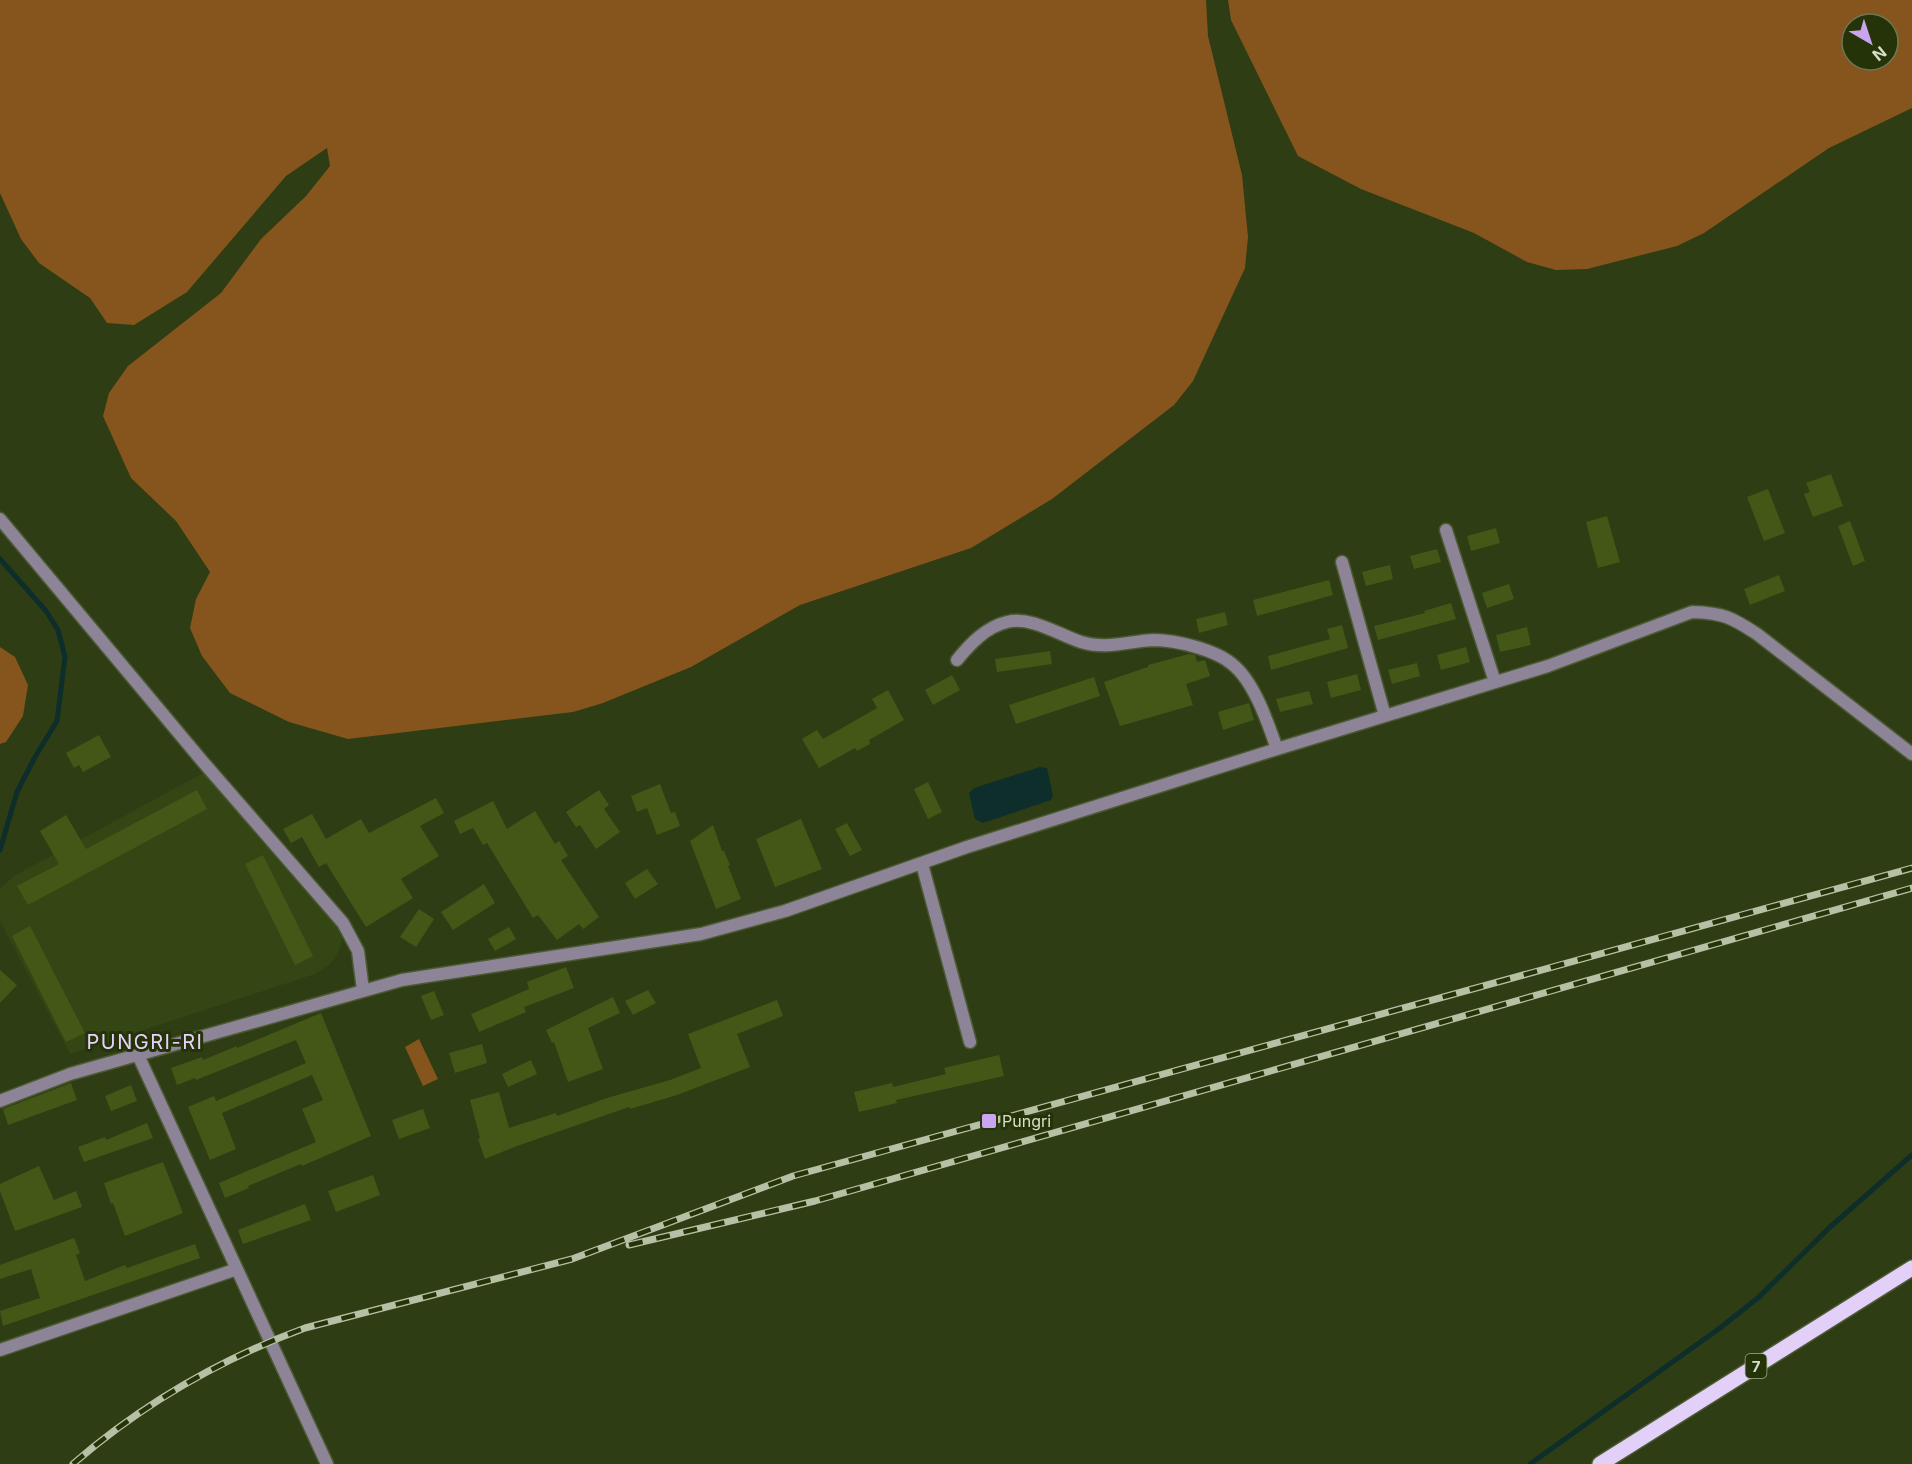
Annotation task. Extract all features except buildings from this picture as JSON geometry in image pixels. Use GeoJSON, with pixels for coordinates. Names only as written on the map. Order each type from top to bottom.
{"type":"FeatureCollection","features":[{"type":"Feature","properties":{"kind":"main road","name":"7"},"geometry":{"type":"LineString","coordinates":[[1600,1464],[1912,1268]]}},
{"type":"Feature","properties":{"kind":"street"},"geometry":{"type":"LineString","coordinates":[[0,519],[203,762],[343,923],[358,951],[363,990]]}},
{"type":"Feature","properties":{"kind":"street"},"geometry":{"type":"LineString","coordinates":[[1446,530],[1495,682]]}},
{"type":"Feature","properties":{"kind":"street"},"geometry":{"type":"LineString","coordinates":[[1342,562],[1385,716]]}},
{"type":"Feature","properties":{"kind":"street"},"geometry":{"type":"LineString","coordinates":[[0,1101],[70,1074],[363,990],[425,976],[701,934],[776,914],[967,848],[1277,748],[1548,666],[1692,612],[1716,613],[1731,618],[1757,634],[1912,754]]}},
{"type":"Feature","properties":{"kind":"street"},"geometry":{"type":"LineString","coordinates":[[957,660],[972,642],[1008,621],[1024,621],[1082,642],[1105,647],[1155,640],[1191,646],[1219,655],[1234,665],[1263,709],[1277,748]]}},
{"type":"Feature","properties":{"kind":"street"},"geometry":{"type":"LineString","coordinates":[[922,864],[970,1042]]}},
{"type":"Feature","properties":{"kind":"street"},"geometry":{"type":"LineString","coordinates":[[138,1055],[327,1464]]}},
{"type":"Feature","properties":{"kind":"street"},"geometry":{"type":"LineString","coordinates":[[0,1350],[237,1269]]}},
{"type":"Feature","properties":{"kind":"shaded area"},"geometry":{"type":"Polygon","coordinates":[[[0,0],[1206,0],[1208,36],[1242,175],[1248,237],[1245,268],[1193,381],[1174,405],[1052,499],[971,548],[800,605],[691,667],[603,703],[573,712],[348,739],[289,722],[230,693],[202,656],[190,628],[196,599],[210,572],[176,521],[131,478],[103,416],[109,393],[128,366],[221,293],[261,239],[306,196],[330,166],[327,148],[286,176],[187,292],[134,325],[107,323],[90,298],[39,263],[21,239],[0,193],[0,0]]]}},
{"type":"Feature","properties":{"kind":"shaded area"},"geometry":{"type":"Polygon","coordinates":[[[1228,0],[1912,0],[1912,108],[1829,148],[1704,233],[1677,246],[1587,269],[1556,270],[1527,262],[1474,233],[1361,189],[1298,156],[1231,20],[1228,0]]]}},
{"type":"Feature","properties":{"kind":"shaded area"},"geometry":{"type":"Polygon","coordinates":[[[0,647],[15,657],[28,685],[23,716],[6,742],[0,744],[0,647]]]}},
{"type":"Feature","properties":{"kind":"shaded area"},"geometry":{"type":"Polygon","coordinates":[[[203,773],[336,925],[342,938],[338,953],[329,965],[315,974],[70,1054],[0,921],[0,889],[14,876],[203,773]]]}},
{"type":"Feature","properties":{"kind":"shaded area"},"geometry":{"type":"Polygon","coordinates":[[[419,1039],[438,1079],[423,1086],[405,1047],[419,1039]]]}},
{"type":"Feature","properties":{"kind":"water"},"geometry":{"type":"Polygon","coordinates":[[[1040,767],[1047,768],[1053,795],[1051,800],[983,823],[975,819],[969,793],[974,788],[1040,767]]]}},
{"type":"Feature","properties":{"kind":"waterway"},"geometry":{"type":"LineString","coordinates":[[0,559],[46,611],[58,630],[65,657],[57,721],[17,792],[0,850]]}},
{"type":"Feature","properties":{"kind":"waterway"},"geometry":{"type":"LineString","coordinates":[[1530,1464],[1720,1328],[1759,1297],[1829,1228],[1912,1155]]}},
{"type":"Feature","properties":{"kind":"railway"},"geometry":{"type":"LineString","coordinates":[[73,1464],[99,1442],[154,1403],[243,1354],[305,1328],[572,1259],[793,1176],[1912,868]]}},
{"type":"Feature","properties":{"kind":"railway"},"geometry":{"type":"LineString","coordinates":[[629,1245],[815,1201],[1912,888]]}},
{"type":"Feature","properties":{"kind":"place","name":"Pungri"},"geometry":{"type":"Point","coordinates":[989,1121]}},
{"type":"Feature","properties":{"kind":"district","name":"PUNGRI-RI"},"geometry":{"type":"Point","coordinates":[145,1042]}}]}
